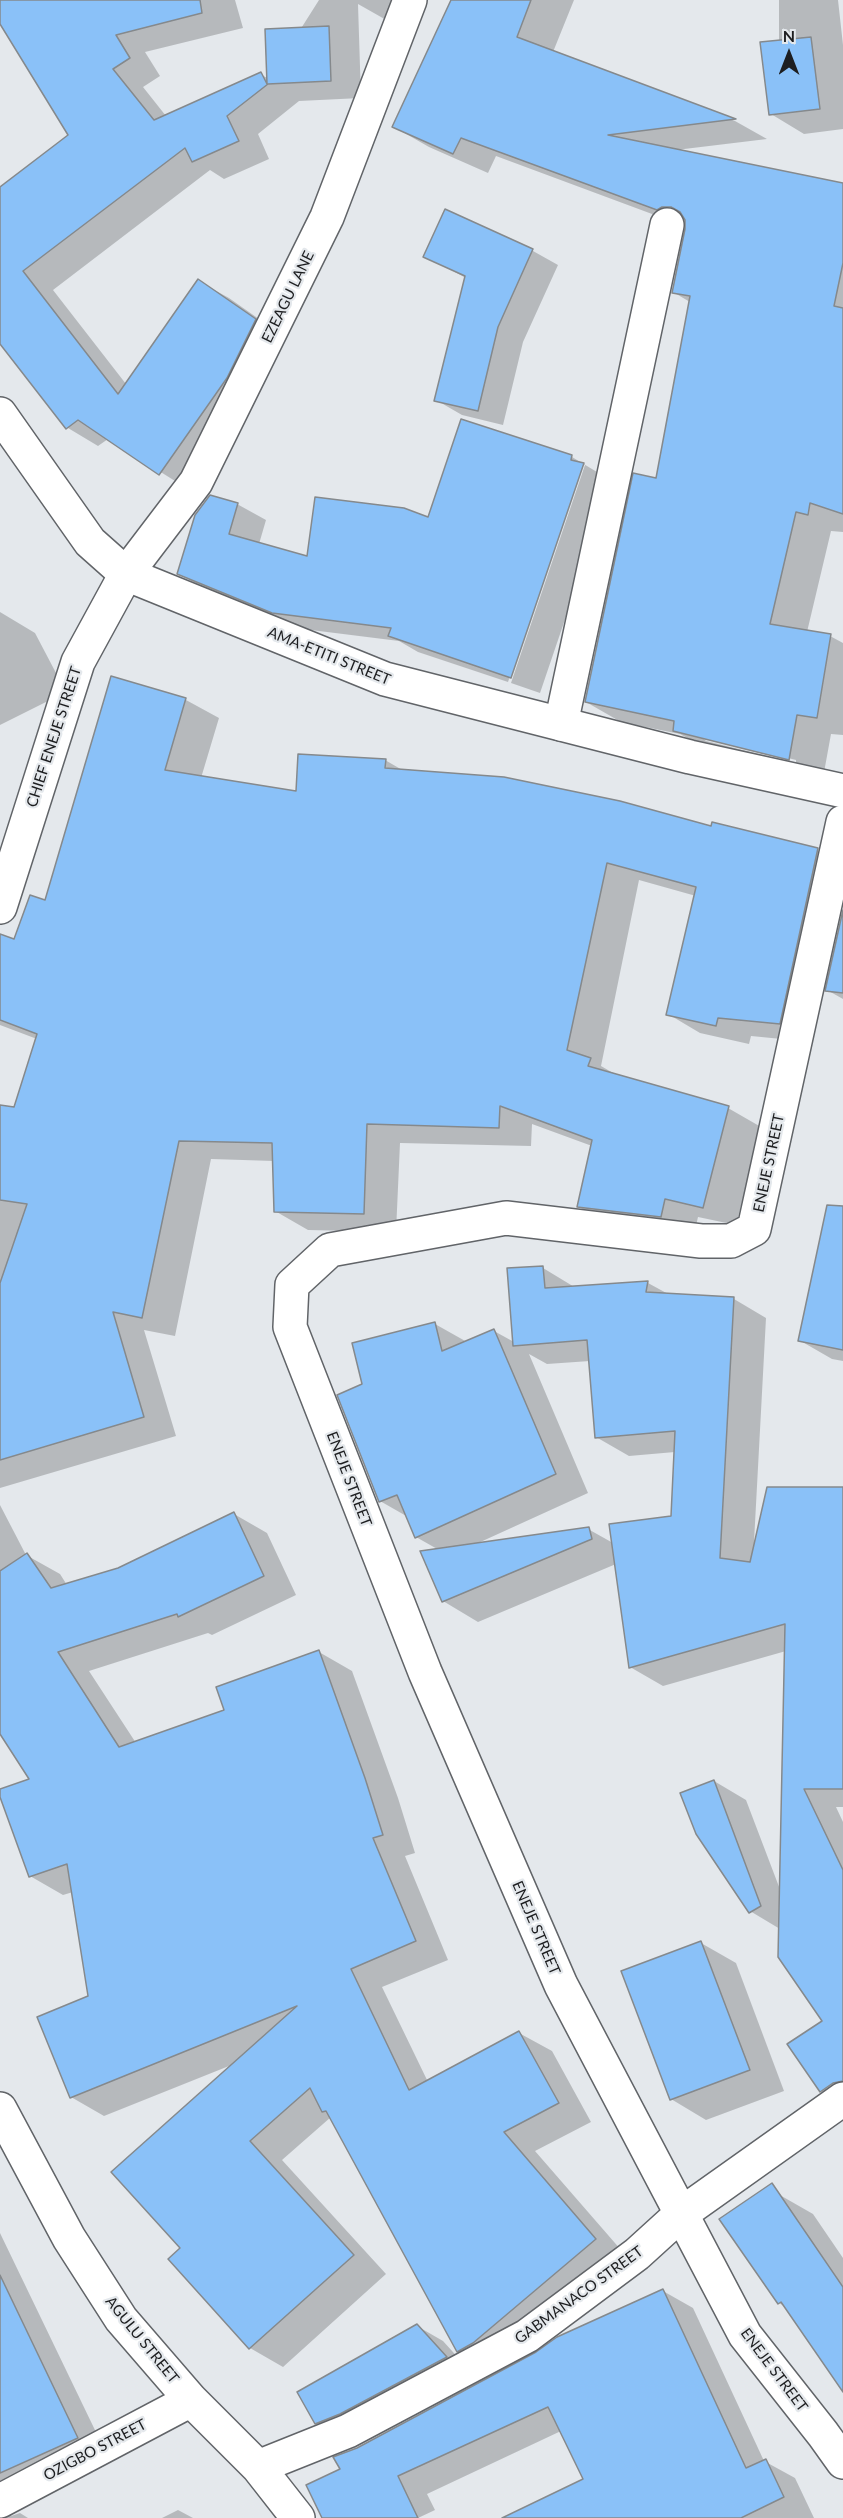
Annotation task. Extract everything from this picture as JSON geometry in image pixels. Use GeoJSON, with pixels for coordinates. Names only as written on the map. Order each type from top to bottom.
{"type":"FeatureCollection","features":[{"type":"Feature","properties":{"kind":"street","name":"EZEAGU LANE"},"geometry":{"type":"LineString","coordinates":[[126,574],[196,482],[322,228],[410,0]]}},
{"type":"Feature","properties":{"kind":"street"},"geometry":{"type":"LineString","coordinates":[[561,724],[667,225]]}},
{"type":"Feature","properties":{"kind":"street","name":"AMA-ETITI STREET"},"geometry":{"type":"LineString","coordinates":[[0,414],[90,542],[126,574],[385,679],[690,757],[843,791]]}},
{"type":"Feature","properties":{"kind":"street","name":"CHIEF ENEJE STREET"},"geometry":{"type":"LineString","coordinates":[[0,907],[78,662],[126,574]]}},
{"type":"Feature","properties":{"kind":"street","name":"ENEJE STREET"},"geometry":{"type":"LineString","coordinates":[[843,822],[754,1229],[731,1241],[701,1241],[506,1218],[330,1250],[292,1285],[290,1327],[425,1672],[561,1985],[745,2335],[843,2462]]}},
{"type":"Feature","properties":{"kind":"street","name":"GABMANACO STREET"},"geometry":{"type":"LineString","coordinates":[[258,2467],[348,2431],[527,2336],[637,2254],[681,2214],[843,2099]]}},
{"type":"Feature","properties":{"kind":"street","name":"AGULU STREET"},"geometry":{"type":"LineString","coordinates":[[0,2109],[69,2238],[121,2319],[191,2400],[258,2467],[298,2518]]}},
{"type":"Feature","properties":{"kind":"street","name":"OZIGBO STREET"},"geometry":{"type":"LineString","coordinates":[[0,2500],[191,2400]]}},
{"type":"Feature","properties":{"kind":"building"},"geometry":{"type":"Polygon","coordinates":[[[0,0],[200,0],[202,13],[116,35],[130,58],[113,69],[154,120],[261,72],[267,84],[265,29],[329,26],[331,81],[268,84],[227,116],[239,141],[192,162],[185,148],[23,271],[118,394],[198,279],[256,319],[227,378],[159,475],[78,420],[66,429],[0,344],[0,187],[68,135],[0,24],[0,0]]]}},
{"type":"Feature","properties":{"kind":"building"},"geometry":{"type":"Polygon","coordinates":[[[451,0],[531,0],[517,37],[736,119],[608,135],[843,183],[843,263],[834,306],[843,308],[843,514],[810,503],[808,515],[796,512],[770,624],[831,634],[817,718],[797,715],[789,760],[673,731],[674,721],[585,702],[633,473],[656,478],[690,296],[672,293],[685,220],[680,212],[671,207],[662,207],[657,210],[461,138],[453,154],[392,127],[451,0]]]}},
{"type":"Feature","properties":{"kind":"building"},"geometry":{"type":"Polygon","coordinates":[[[811,37],[820,109],[769,115],[760,42],[811,37]]]}},
{"type":"Feature","properties":{"kind":"building"},"geometry":{"type":"Polygon","coordinates":[[[445,209],[533,249],[498,327],[478,411],[434,401],[465,276],[423,257],[445,209]]]}},
{"type":"Feature","properties":{"kind":"building"},"geometry":{"type":"Polygon","coordinates":[[[461,419],[572,455],[571,460],[584,463],[511,678],[388,636],[391,628],[272,613],[177,574],[195,515],[210,495],[238,503],[229,534],[307,556],[315,497],[404,508],[428,517],[461,419]]]}},
{"type":"Feature","properties":{"kind":"building"},"geometry":{"type":"Polygon","coordinates":[[[111,676],[186,698],[165,770],[296,791],[298,754],[386,759],[385,768],[504,777],[620,801],[711,826],[712,822],[818,848],[780,1024],[718,1018],[716,1026],[666,1015],[696,887],[607,863],[567,1050],[591,1058],[588,1066],[729,1106],[703,1208],[665,1199],[661,1217],[577,1207],[592,1140],[500,1106],[499,1128],[367,1124],[364,1214],[274,1212],[272,1143],[179,1141],[142,1318],[113,1312],[144,1417],[0,1460],[0,1283],[27,1204],[0,1200],[0,1105],[14,1107],[37,1034],[0,1020],[0,934],[14,939],[30,895],[45,900],[111,676]]]}},
{"type":"Feature","properties":{"kind":"building"},"geometry":{"type":"Polygon","coordinates":[[[843,910],[843,993],[825,991],[843,910]]]}},
{"type":"Feature","properties":{"kind":"building"},"geometry":{"type":"Polygon","coordinates":[[[827,1205],[843,1206],[843,1350],[798,1341],[827,1205]]]}},
{"type":"Feature","properties":{"kind":"building"},"geometry":{"type":"Polygon","coordinates":[[[543,1266],[545,1288],[648,1281],[646,1292],[734,1297],[720,1558],[750,1562],[767,1487],[843,1487],[843,1789],[804,1789],[843,1870],[843,2081],[833,2083],[820,2092],[787,2044],[822,2021],[778,1957],[785,1624],[629,1668],[609,1524],[671,1516],[675,1431],[595,1438],[587,1340],[513,1346],[507,1268],[543,1266]]]}},
{"type":"Feature","properties":{"kind":"building"},"geometry":{"type":"Polygon","coordinates":[[[435,1322],[442,1351],[494,1329],[556,1474],[415,1538],[397,1495],[379,1502],[337,1395],[362,1384],[352,1343],[435,1322]]]}},
{"type":"Feature","properties":{"kind":"building"},"geometry":{"type":"Polygon","coordinates":[[[234,1512],[264,1576],[178,1617],[177,1614],[58,1652],[119,1747],[224,1710],[216,1687],[319,1650],[383,1835],[373,1838],[416,1941],[351,1969],[409,2090],[519,2031],[559,2103],[504,2132],[596,2239],[473,2343],[457,2352],[326,2111],[322,2112],[310,2088],[250,2141],[354,2255],[249,2349],[168,2259],[180,2248],[111,2172],[297,2006],[70,2098],[37,2017],[88,1996],[67,1864],[29,1877],[0,1797],[0,1789],[29,1779],[0,1734],[0,1571],[27,1553],[51,1588],[118,1568],[234,1512]]]}},
{"type":"Feature","properties":{"kind":"building"},"geometry":{"type":"Polygon","coordinates":[[[589,1527],[592,1539],[442,1602],[420,1551],[589,1527]]]}},
{"type":"Feature","properties":{"kind":"building"},"geometry":{"type":"Polygon","coordinates":[[[714,1780],[761,1906],[749,1913],[696,1834],[680,1793],[714,1780]]]}},
{"type":"Feature","properties":{"kind":"building"},"geometry":{"type":"Polygon","coordinates":[[[701,1941],[750,2070],[670,2100],[621,1971],[701,1941]]]}},
{"type":"Feature","properties":{"kind":"building"},"geometry":{"type":"Polygon","coordinates":[[[772,2183],[843,2287],[843,2392],[781,2302],[778,2304],[719,2219],[772,2183]]]}},
{"type":"Feature","properties":{"kind":"building"},"geometry":{"type":"Polygon","coordinates":[[[0,2275],[78,2438],[0,2473],[0,2275]]]}},
{"type":"Feature","properties":{"kind":"building"},"geometry":{"type":"Polygon","coordinates":[[[663,2289],[746,2468],[766,2459],[784,2497],[741,2518],[502,2518],[583,2479],[548,2407],[398,2476],[418,2518],[322,2518],[306,2485],[340,2469],[333,2457],[357,2448],[536,2352],[557,2337],[663,2289]]]}},
{"type":"Feature","properties":{"kind":"building"},"geometry":{"type":"Polygon","coordinates":[[[417,2324],[447,2357],[340,2414],[315,2424],[297,2392],[417,2324]]]}}]}
